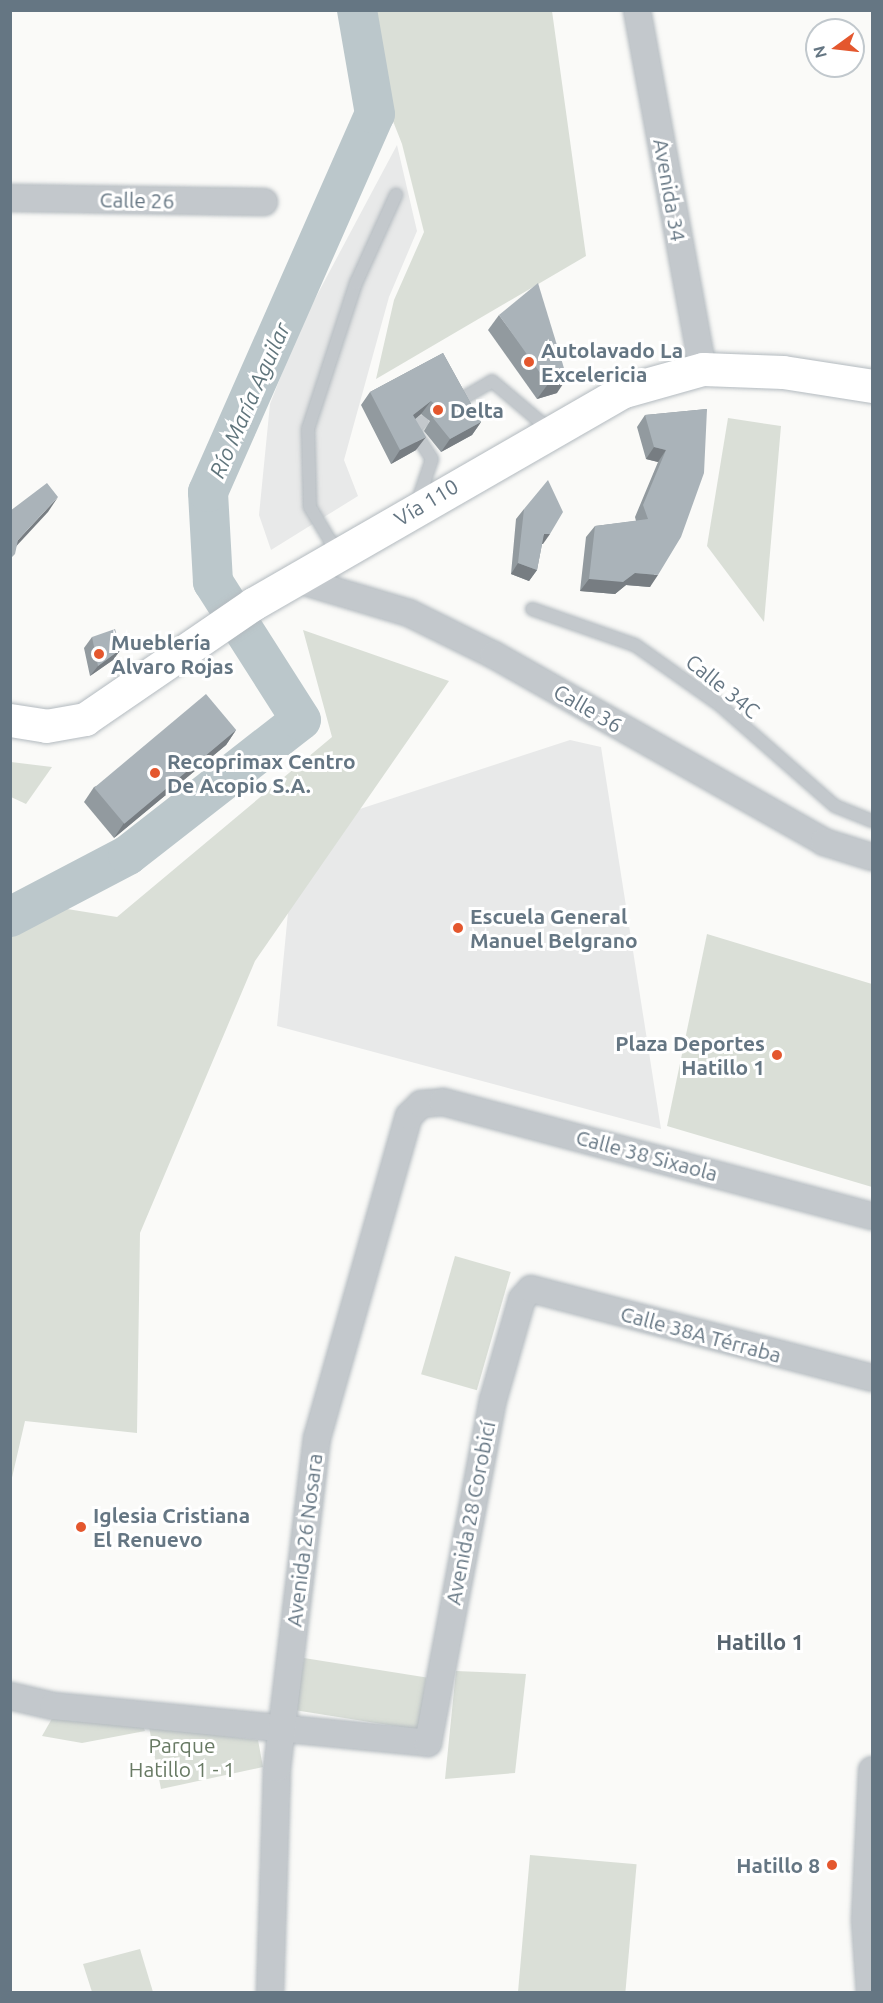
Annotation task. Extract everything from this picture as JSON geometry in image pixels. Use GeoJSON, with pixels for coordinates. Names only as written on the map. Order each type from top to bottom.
{"type":"FeatureCollection","features":[{"type":"Feature","properties":{"kind":"main road","name":"Vía 110"},"geometry":{"type":"LineString","coordinates":[[10,720],[46,726],[85,719],[253,604],[550,429],[624,391],[703,369],[783,372],[873,387]]}},
{"type":"Feature","properties":{"kind":"street","name":"Avenida 34"},"geometry":{"type":"LineString","coordinates":[[637,10],[703,369]]}},
{"type":"Feature","properties":{"kind":"street","name":"Calle 26"},"geometry":{"type":"LineString","coordinates":[[10,198],[264,202]]}},
{"type":"Feature","properties":{"kind":"street","name":"Calle 36"},"geometry":{"type":"LineString","coordinates":[[295,579],[409,613],[824,842],[873,857]]}},
{"type":"Feature","properties":{"kind":"street","name":"Calle 38 Sixaola"},"geometry":{"type":"LineString","coordinates":[[421,1104],[443,1102],[873,1216]]}},
{"type":"Feature","properties":{"kind":"street","name":"Avenida 26 Nosara"},"geometry":{"type":"LineString","coordinates":[[270,1992],[270,1868],[281,1727],[316,1438],[409,1116],[421,1104]]}},
{"type":"Feature","properties":{"kind":"street","name":"Avenida 28 Corobicí"},"geometry":{"type":"LineString","coordinates":[[281,1727],[428,1743],[493,1400],[522,1299],[531,1289]]}},
{"type":"Feature","properties":{"kind":"street","name":"Calle 38A Térraba"},"geometry":{"type":"LineString","coordinates":[[531,1289],[873,1378]]}},
{"type":"Feature","properties":{"kind":"street"},"geometry":{"type":"LineString","coordinates":[[10,1695],[52,1706],[281,1727]]}},
{"type":"Feature","properties":{"kind":"street"},"geometry":{"type":"LineString","coordinates":[[870,1992],[865,1920],[873,1770]]}},
{"type":"Feature","properties":{"kind":"lane"},"geometry":{"type":"LineString","coordinates":[[338,554],[310,507],[308,429],[336,336],[396,195]]}},
{"type":"Feature","properties":{"kind":"lane"},"geometry":{"type":"LineString","coordinates":[[458,401],[492,381],[550,429]]}},
{"type":"Feature","properties":{"kind":"lane"},"geometry":{"type":"LineString","coordinates":[[415,509],[432,459],[412,428],[422,422]]}},
{"type":"Feature","properties":{"kind":"lane","name":"Calle 34C"},"geometry":{"type":"LineString","coordinates":[[532,609],[635,645],[721,706],[835,806],[873,821]]}},
{"type":"Feature","properties":{"kind":"shaded area"},"geometry":{"type":"Polygon","coordinates":[[[397,145],[417,231],[389,297],[344,460],[358,496],[271,550],[259,515],[270,404],[300,327],[397,145]]]}},
{"type":"Feature","properties":{"kind":"shaded area","name":"Escuela General Manuel Belgrano"},"geometry":{"type":"Polygon","coordinates":[[[570,740],[601,747],[661,1129],[277,1026],[296,830],[570,740]]]}},
{"type":"Feature","properties":{"kind":"green space"},"geometry":{"type":"Polygon","coordinates":[[[369,11],[552,11],[586,256],[376,379],[394,300],[424,232],[402,144],[385,101],[369,11]]]}},
{"type":"Feature","properties":{"kind":"green space"},"geometry":{"type":"Polygon","coordinates":[[[728,418],[781,426],[764,622],[707,546],[728,418]]]}},
{"type":"Feature","properties":{"kind":"green space"},"geometry":{"type":"Polygon","coordinates":[[[303,630],[449,681],[255,961],[140,1233],[137,1433],[25,1421],[11,1482],[11,900],[117,917],[332,737],[303,630]]]}},
{"type":"Feature","properties":{"kind":"green space"},"geometry":{"type":"Polygon","coordinates":[[[11,762],[52,767],[26,804],[11,797],[11,762]]]}},
{"type":"Feature","properties":{"kind":"green space","name":"Plaza Deportes Hatillo 1"},"geometry":{"type":"Polygon","coordinates":[[[707,934],[872,984],[872,1187],[667,1126],[707,934]]]}},
{"type":"Feature","properties":{"kind":"green space"},"geometry":{"type":"Polygon","coordinates":[[[455,1256],[511,1272],[477,1390],[421,1374],[455,1256]]]}},
{"type":"Feature","properties":{"kind":"green space"},"geometry":{"type":"Polygon","coordinates":[[[304,1658],[426,1677],[418,1730],[296,1710],[304,1658]]]}},
{"type":"Feature","properties":{"kind":"green space"},"geometry":{"type":"Polygon","coordinates":[[[456,1671],[526,1674],[515,1773],[445,1779],[456,1671]]]}},
{"type":"Feature","properties":{"kind":"green space"},"geometry":{"type":"Polygon","coordinates":[[[54,1715],[143,1725],[145,1731],[82,1743],[42,1736],[54,1715]]]}},
{"type":"Feature","properties":{"kind":"green space","name":"Parque Hatillo 1 - 1"},"geometry":{"type":"Polygon","coordinates":[[[149,1727],[258,1740],[263,1767],[161,1789],[149,1727]]]}},
{"type":"Feature","properties":{"kind":"green space"},"geometry":{"type":"Polygon","coordinates":[[[530,1855],[637,1864],[625,1992],[518,1991],[530,1855]]]}},
{"type":"Feature","properties":{"kind":"green space"},"geometry":{"type":"Polygon","coordinates":[[[140,1949],[153,1992],[92,1992],[83,1964],[140,1949]]]}},
{"type":"Feature","properties":{"kind":"building"},"geometry":{"type":"Polygon","coordinates":[[[538,283],[567,378],[548,384],[499,315],[538,283]]]}},
{"type":"Feature","properties":{"kind":"building"},"geometry":{"type":"Polygon","coordinates":[[[443,353],[481,422],[450,439],[433,418],[439,408],[431,401],[413,415],[426,437],[400,450],[370,392],[443,353]]]}},
{"type":"Feature","properties":{"kind":"building"},"geometry":{"type":"Polygon","coordinates":[[[707,409],[704,473],[681,537],[658,575],[635,573],[623,582],[589,579],[595,526],[648,519],[643,505],[666,450],[654,447],[645,415],[707,409]]]}},
{"type":"Feature","properties":{"kind":"building"},"geometry":{"type":"Polygon","coordinates":[[[548,480],[563,512],[550,534],[544,534],[537,570],[518,563],[524,509],[548,480]]]}},
{"type":"Feature","properties":{"kind":"building"},"geometry":{"type":"Polygon","coordinates":[[[47,483],[58,497],[18,540],[15,554],[10,559],[10,511],[47,483]]]}},
{"type":"Feature","properties":{"kind":"building"},"geometry":{"type":"Polygon","coordinates":[[[115,629],[121,649],[98,666],[92,637],[115,629]]]}},
{"type":"Feature","properties":{"kind":"building","name":"Recoprimax Centro De Acopio S.A."},"geometry":{"type":"Polygon","coordinates":[[[206,694],[236,730],[124,824],[94,788],[206,694]]]}},
{"type":"Feature","properties":{"kind":"waterway","name":"Río María Aguilar"},"geometry":{"type":"LineString","coordinates":[[10,917],[128,855],[301,720],[213,582],[208,492],[375,114],[357,10]]}},
{"type":"Feature","properties":{"kind":"place","name":"Autolavado La Excelericia"},"geometry":{"type":"Point","coordinates":[529,362]}},
{"type":"Feature","properties":{"kind":"place","name":"Delta"},"geometry":{"type":"Point","coordinates":[438,410]}},
{"type":"Feature","properties":{"kind":"place","name":"Mueblería Alvaro Rojas"},"geometry":{"type":"Point","coordinates":[99,654]}},
{"type":"Feature","properties":{"kind":"place","name":"Recoprimax Centro De Acopio S.A."},"geometry":{"type":"Point","coordinates":[155,773]}},
{"type":"Feature","properties":{"kind":"place","name":"Escuela General Manuel Belgrano"},"geometry":{"type":"Point","coordinates":[458,928]}},
{"type":"Feature","properties":{"kind":"place","name":"Plaza Deportes Hatillo 1"},"geometry":{"type":"Point","coordinates":[777,1055]}},
{"type":"Feature","properties":{"kind":"place","name":"Iglesia Cristiana El Renuevo"},"geometry":{"type":"Point","coordinates":[81,1527]}},
{"type":"Feature","properties":{"kind":"place","name":"Hatillo 8"},"geometry":{"type":"Point","coordinates":[832,1865]}},
{"type":"Feature","properties":{"kind":"district","name":"Hatillo 1"},"geometry":{"type":"Point","coordinates":[760,1642]}}]}
